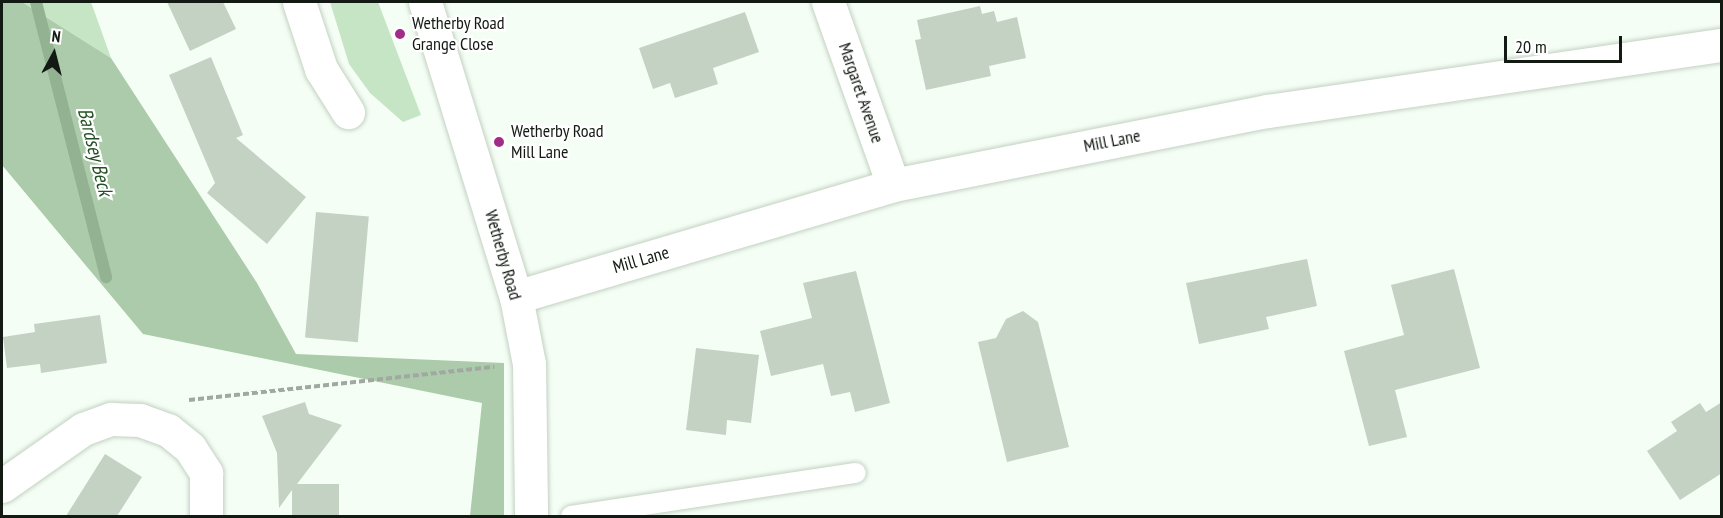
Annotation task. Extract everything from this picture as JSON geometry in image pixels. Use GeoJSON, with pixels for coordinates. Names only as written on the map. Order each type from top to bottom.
{"type":"FeatureCollection","features":[{"type":"Feature","properties":{"kind":"street"},"geometry":{"type":"LineString","coordinates":[[299,2],[321,69],[348,112]]}},
{"type":"Feature","properties":{"kind":"street","name":"Wetherby Road"},"geometry":{"type":"LineString","coordinates":[[425,2],[516,297],[529,364],[531,516]]}},
{"type":"Feature","properties":{"kind":"street","name":"Margaret Avenue"},"geometry":{"type":"LineString","coordinates":[[828,2],[893,185]]}},
{"type":"Feature","properties":{"kind":"street","name":"Mill Lane"},"geometry":{"type":"LineString","coordinates":[[516,297],[893,185],[1268,111],[1722,45]]}},
{"type":"Feature","properties":{"kind":"street"},"geometry":{"type":"LineString","coordinates":[[2,486],[83,429],[111,420],[140,420],[168,430],[190,448],[206,473],[206,516]]}},
{"type":"Feature","properties":{"kind":"lane"},"geometry":{"type":"LineString","coordinates":[[571,516],[856,473]]}},
{"type":"Feature","properties":{"kind":"path"},"geometry":{"type":"LineString","coordinates":[[168,430],[191,397],[529,364]]}},
{"type":"Feature","properties":{"kind":"green space"},"geometry":{"type":"Polygon","coordinates":[[[2,2],[22,2],[111,58],[257,283],[296,354],[504,363],[504,516],[470,516],[482,403],[143,334],[2,165],[2,2]]]}},
{"type":"Feature","properties":{"kind":"green space"},"geometry":{"type":"Polygon","coordinates":[[[22,2],[91,2],[111,58],[22,2]]]}},
{"type":"Feature","properties":{"kind":"green space"},"geometry":{"type":"Polygon","coordinates":[[[330,2],[378,2],[421,115],[403,122],[370,93],[349,64],[330,2]]]}},
{"type":"Feature","properties":{"kind":"building"},"geometry":{"type":"Polygon","coordinates":[[[167,2],[223,2],[236,29],[190,51],[167,2]]]}},
{"type":"Feature","properties":{"kind":"building"},"geometry":{"type":"Polygon","coordinates":[[[980,6],[982,14],[994,11],[997,22],[1017,17],[1026,58],[989,66],[991,76],[926,90],[915,40],[921,39],[917,20],[980,6]]]}},
{"type":"Feature","properties":{"kind":"building"},"geometry":{"type":"Polygon","coordinates":[[[745,12],[759,52],[713,68],[718,84],[675,98],[670,83],[653,89],[639,48],[745,12]]]}},
{"type":"Feature","properties":{"kind":"building"},"geometry":{"type":"Polygon","coordinates":[[[211,57],[243,135],[236,138],[306,197],[267,244],[207,193],[215,183],[169,75],[211,57]]]}},
{"type":"Feature","properties":{"kind":"building"},"geometry":{"type":"Polygon","coordinates":[[[316,212],[369,217],[358,342],[305,338],[316,212]]]}},
{"type":"Feature","properties":{"kind":"building"},"geometry":{"type":"Polygon","coordinates":[[[1307,259],[1317,306],[1266,317],[1269,329],[1199,344],[1186,283],[1307,259]]]}},
{"type":"Feature","properties":{"kind":"building"},"geometry":{"type":"Polygon","coordinates":[[[1454,269],[1480,368],[1395,390],[1407,437],[1369,446],[1344,351],[1404,335],[1391,285],[1454,269]]]}},
{"type":"Feature","properties":{"kind":"building"},"geometry":{"type":"Polygon","coordinates":[[[856,271],[890,403],[855,412],[850,392],[831,396],[823,364],[771,376],[760,331],[812,318],[803,283],[856,271]]]}},
{"type":"Feature","properties":{"kind":"building"},"geometry":{"type":"Polygon","coordinates":[[[1023,311],[1038,322],[1069,447],[1007,462],[978,342],[996,338],[1006,319],[1023,311]]]}},
{"type":"Feature","properties":{"kind":"building"},"geometry":{"type":"Polygon","coordinates":[[[100,315],[107,363],[41,373],[40,364],[7,368],[3,337],[35,332],[34,324],[100,315]]]}},
{"type":"Feature","properties":{"kind":"building"},"geometry":{"type":"Polygon","coordinates":[[[696,348],[759,355],[751,423],[727,420],[726,435],[686,430],[696,348]]]}},
{"type":"Feature","properties":{"kind":"building"},"geometry":{"type":"Polygon","coordinates":[[[305,402],[309,414],[342,425],[297,484],[339,484],[339,516],[292,516],[292,490],[279,508],[277,453],[262,416],[305,402]]]}},
{"type":"Feature","properties":{"kind":"building"},"geometry":{"type":"Polygon","coordinates":[[[1722,402],[1722,473],[1680,500],[1647,451],[1677,431],[1671,422],[1700,403],[1706,412],[1722,402]]]}},
{"type":"Feature","properties":{"kind":"building"},"geometry":{"type":"Polygon","coordinates":[[[105,454],[142,477],[117,516],[66,516],[105,454]]]}},
{"type":"Feature","properties":{"kind":"waterway","name":"Bardsey Beck"},"geometry":{"type":"LineString","coordinates":[[36,2],[106,277]]}},
{"type":"Feature","properties":{"kind":"place","name":"Wetherby Road Grange Close"},"geometry":{"type":"Point","coordinates":[400,34]}},
{"type":"Feature","properties":{"kind":"place","name":"Wetherby Road Mill Lane"},"geometry":{"type":"Point","coordinates":[499,142]}}]}
